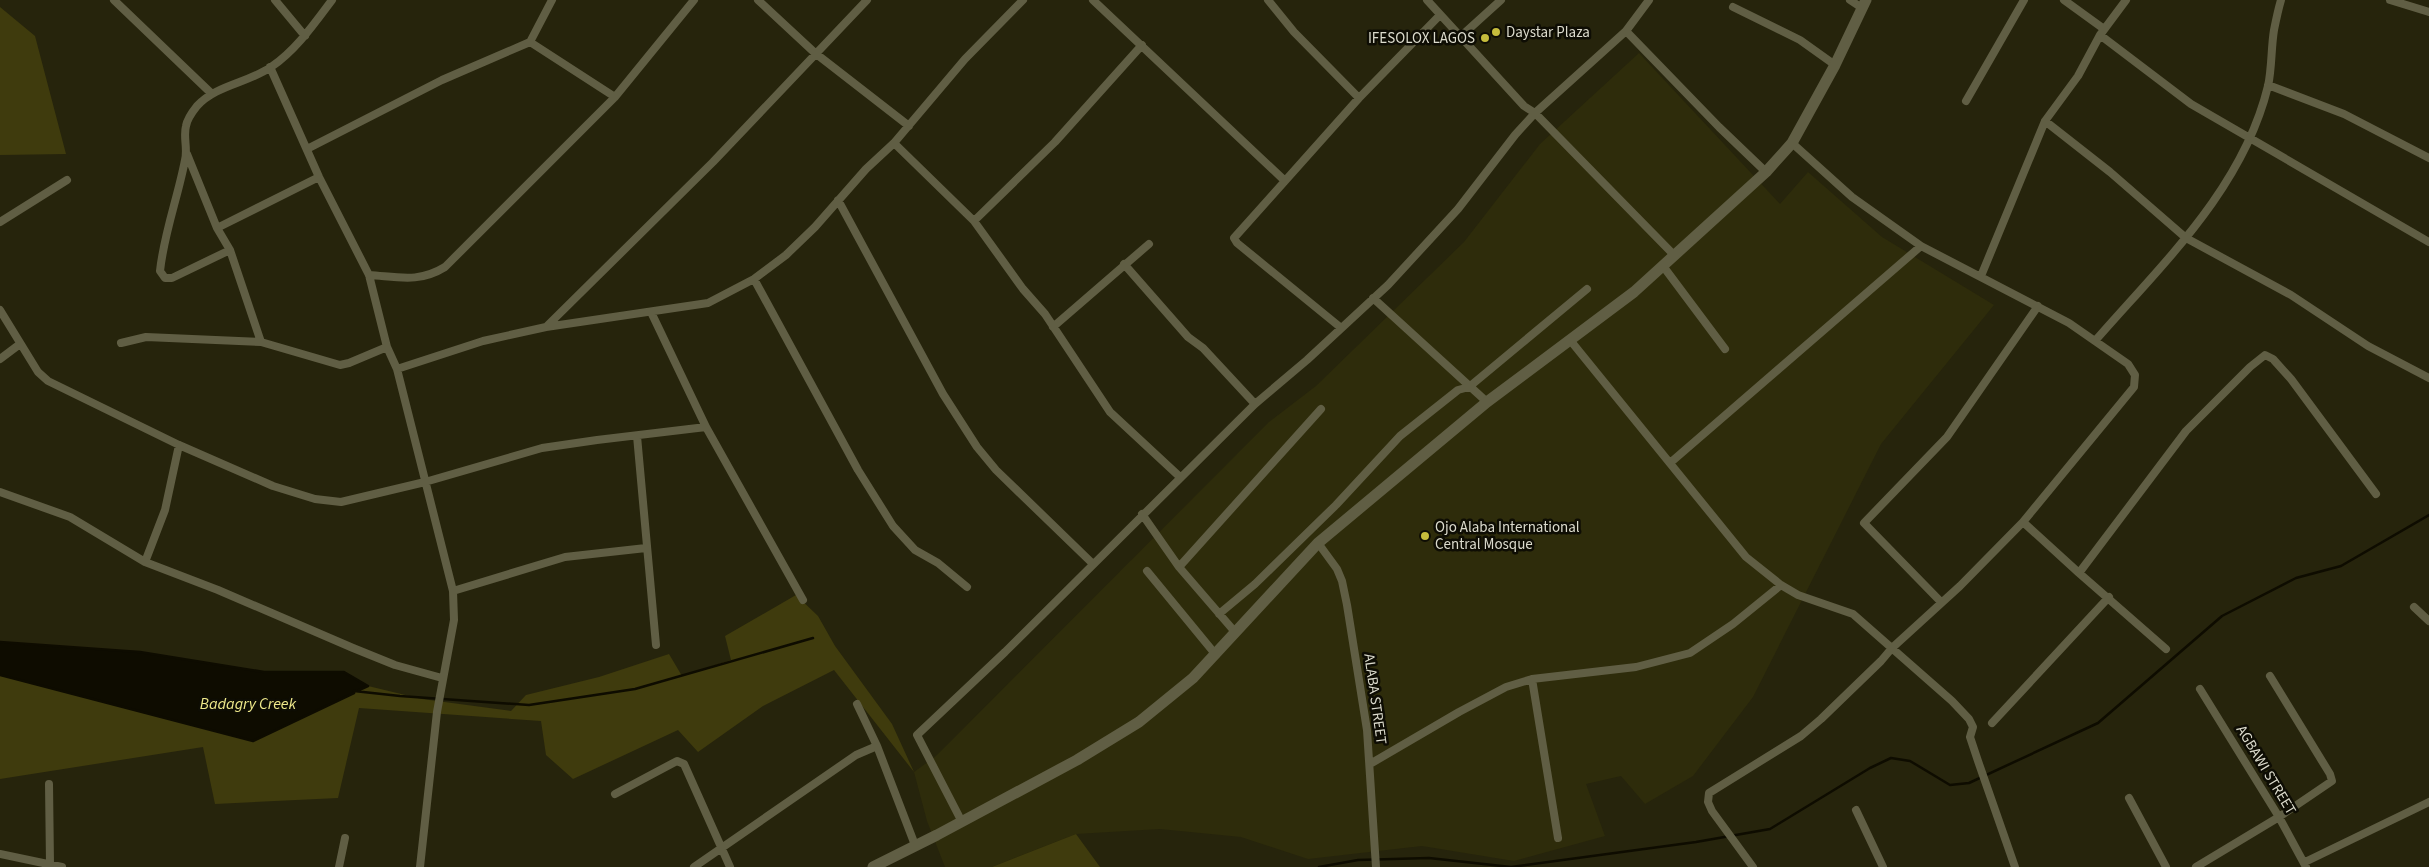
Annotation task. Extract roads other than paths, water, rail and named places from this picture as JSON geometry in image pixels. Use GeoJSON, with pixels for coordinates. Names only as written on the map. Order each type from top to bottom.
{"type":"FeatureCollection","features":[{"type":"Feature","properties":{"kind":"main road"},"geometry":{"type":"LineString","coordinates":[[873,867],[1077,760],[1139,722],[1192,678],[1216,655],[1318,543],[1487,402],[1634,292],[1766,172],[1792,143],[1835,66],[1864,4]]}},
{"type":"Feature","properties":{"kind":"street"},"geometry":{"type":"LineString","coordinates":[[114,0],[212,94]]}},
{"type":"Feature","properties":{"kind":"street"},"geometry":{"type":"LineString","coordinates":[[275,0],[305,36]]}},
{"type":"Feature","properties":{"kind":"street"},"geometry":{"type":"LineString","coordinates":[[261,342],[230,250],[217,228],[187,154],[185,141],[186,124],[197,106],[212,94],[270,67],[305,36],[332,0]]}},
{"type":"Feature","properties":{"kind":"street"},"geometry":{"type":"LineString","coordinates":[[307,148],[442,80],[530,42],[552,0]]}},
{"type":"Feature","properties":{"kind":"street"},"geometry":{"type":"LineString","coordinates":[[369,275],[417,278],[430,276],[445,267],[615,97],[694,0]]}},
{"type":"Feature","properties":{"kind":"street"},"geometry":{"type":"LineString","coordinates":[[758,0],[815,53],[909,126]]}},
{"type":"Feature","properties":{"kind":"street"},"geometry":{"type":"LineString","coordinates":[[546,327],[713,162],[867,0]]}},
{"type":"Feature","properties":{"kind":"street"},"geometry":{"type":"LineString","coordinates":[[397,369],[483,341],[546,327],[708,303],[754,279],[786,255],[866,169],[894,143],[965,58],[1023,0]]}},
{"type":"Feature","properties":{"kind":"street"},"geometry":{"type":"LineString","coordinates":[[1093,0],[1284,180]]}},
{"type":"Feature","properties":{"kind":"street"},"geometry":{"type":"LineString","coordinates":[[1268,0],[1294,32],[1359,98]]}},
{"type":"Feature","properties":{"kind":"street"},"geometry":{"type":"LineString","coordinates":[[1427,0],[1459,38],[1524,106],[1535,113],[1675,256]]}},
{"type":"Feature","properties":{"kind":"street"},"geometry":{"type":"LineString","coordinates":[[1459,38],[1501,0]]}},
{"type":"Feature","properties":{"kind":"street"},"geometry":{"type":"LineString","coordinates":[[962,822],[917,735],[1005,652],[1092,563],[1255,404],[1307,360],[1340,327],[1388,285],[1458,209],[1515,135],[1535,113],[1626,31],[1649,0]]}},
{"type":"Feature","properties":{"kind":"street"},"geometry":{"type":"LineString","coordinates":[[1850,0],[1864,4]]}},
{"type":"Feature","properties":{"kind":"street"},"geometry":{"type":"LineString","coordinates":[[1966,101],[2024,0]]}},
{"type":"Feature","properties":{"kind":"street"},"geometry":{"type":"LineString","coordinates":[[2064,0],[2191,104],[2249,138],[2267,146],[2429,242]]}},
{"type":"Feature","properties":{"kind":"street"},"geometry":{"type":"LineString","coordinates":[[1981,276],[2045,121],[2078,76],[2102,32],[2126,0]]}},
{"type":"Feature","properties":{"kind":"street"},"geometry":{"type":"LineString","coordinates":[[2095,340],[2186,238],[2209,208],[2232,172],[2249,138],[2268,85],[2274,28],[2281,0]]}},
{"type":"Feature","properties":{"kind":"street"},"geometry":{"type":"LineString","coordinates":[[2390,0],[2429,12]]}},
{"type":"Feature","properties":{"kind":"street"},"geometry":{"type":"LineString","coordinates":[[1732,8],[1800,40],[1835,66]]}},
{"type":"Feature","properties":{"kind":"street"},"geometry":{"type":"LineString","coordinates":[[1340,327],[1234,238],[1359,98],[1440,16]]}},
{"type":"Feature","properties":{"kind":"street"},"geometry":{"type":"LineString","coordinates":[[1626,31],[1719,127],[1766,172]]}},
{"type":"Feature","properties":{"kind":"street"},"geometry":{"type":"LineString","coordinates":[[530,42],[615,97]]}},
{"type":"Feature","properties":{"kind":"street"},"geometry":{"type":"LineString","coordinates":[[974,222],[1055,142],[1142,45]]}},
{"type":"Feature","properties":{"kind":"street"},"geometry":{"type":"LineString","coordinates":[[270,67],[319,177],[369,275],[387,347],[397,369],[424,482],[454,591],[454,620],[437,712],[420,867]]}},
{"type":"Feature","properties":{"kind":"street"},"geometry":{"type":"LineString","coordinates":[[2268,85],[2344,114],[2429,158]]}},
{"type":"Feature","properties":{"kind":"street"},"geometry":{"type":"LineString","coordinates":[[2045,121],[2110,172],[2186,238],[2291,295],[2368,346],[2429,378]]}},
{"type":"Feature","properties":{"kind":"street"},"geometry":{"type":"LineString","coordinates":[[894,143],[974,222],[1053,327],[1110,412],[1180,477]]}},
{"type":"Feature","properties":{"kind":"street"},"geometry":{"type":"LineString","coordinates":[[1753,867],[1712,811],[1708,802],[1709,793],[1800,736],[1821,719],[1892,648],[1960,586],[2023,522],[2134,388],[2135,375],[2128,364],[2095,340],[2038,306],[1921,246],[1852,198],[1792,143]]}},
{"type":"Feature","properties":{"kind":"street"},"geometry":{"type":"LineString","coordinates":[[187,154],[177,200],[166,236],[160,271],[165,278],[172,278],[230,250]]}},
{"type":"Feature","properties":{"kind":"street"},"geometry":{"type":"LineString","coordinates":[[217,228],[319,177]]}},
{"type":"Feature","properties":{"kind":"street"},"geometry":{"type":"LineString","coordinates":[[0,222],[67,180]]}},
{"type":"Feature","properties":{"kind":"street"},"geometry":{"type":"LineString","coordinates":[[838,200],[943,394],[977,447],[996,470],[1092,563]]}},
{"type":"Feature","properties":{"kind":"street"},"geometry":{"type":"LineString","coordinates":[[1053,327],[1149,244]]}},
{"type":"Feature","properties":{"kind":"street"},"geometry":{"type":"LineString","coordinates":[[1670,462],[1921,246]]}},
{"type":"Feature","properties":{"kind":"street"},"geometry":{"type":"LineString","coordinates":[[1124,264],[1188,337],[1202,348],[1255,404]]}},
{"type":"Feature","properties":{"kind":"street"},"geometry":{"type":"LineString","coordinates":[[1663,266],[1725,349]]}},
{"type":"Feature","properties":{"kind":"street"},"geometry":{"type":"LineString","coordinates":[[754,279],[858,470],[894,526],[915,550],[938,563],[967,587]]}},
{"type":"Feature","properties":{"kind":"street"},"geometry":{"type":"LineString","coordinates":[[1219,614],[1255,584],[1336,505],[1400,436],[1458,390],[1469,386],[1587,289]]}},
{"type":"Feature","properties":{"kind":"street"},"geometry":{"type":"LineString","coordinates":[[1373,298],[1487,402]]}},
{"type":"Feature","properties":{"kind":"street"},"geometry":{"type":"LineString","coordinates":[[1941,602],[1864,523],[1947,437],[2038,306]]}},
{"type":"Feature","properties":{"kind":"street"},"geometry":{"type":"LineString","coordinates":[[0,310],[38,372],[48,381],[178,445],[274,486],[329,502],[341,502],[424,482],[542,448],[706,427]]}},
{"type":"Feature","properties":{"kind":"street"},"geometry":{"type":"LineString","coordinates":[[651,312],[706,427],[803,600]]}},
{"type":"Feature","properties":{"kind":"street"},"geometry":{"type":"LineString","coordinates":[[121,343],[146,337],[261,342],[340,365],[387,347]]}},
{"type":"Feature","properties":{"kind":"street"},"geometry":{"type":"LineString","coordinates":[[1570,340],[1746,557],[1781,585],[1798,595],[1853,614],[1969,718],[1974,727],[1970,737],[2015,867]]}},
{"type":"Feature","properties":{"kind":"street"},"geometry":{"type":"LineString","coordinates":[[0,359],[20,344]]}},
{"type":"Feature","properties":{"kind":"street"},"geometry":{"type":"LineString","coordinates":[[2079,573],[2186,431],[2250,366],[2265,356],[2273,359],[2291,379],[2376,494]]}},
{"type":"Feature","properties":{"kind":"street"},"geometry":{"type":"LineString","coordinates":[[1179,567],[1321,409]]}},
{"type":"Feature","properties":{"kind":"street"},"geometry":{"type":"LineString","coordinates":[[637,436],[656,645]]}},
{"type":"Feature","properties":{"kind":"street"},"geometry":{"type":"LineString","coordinates":[[145,562],[165,510],[178,445]]}},
{"type":"Feature","properties":{"kind":"street"},"geometry":{"type":"LineString","coordinates":[[0,492],[70,517],[145,562],[218,590],[353,648],[402,667],[442,678]]}},
{"type":"Feature","properties":{"kind":"street"},"geometry":{"type":"LineString","coordinates":[[1142,514],[1179,567],[1235,632]]}},
{"type":"Feature","properties":{"kind":"street"},"geometry":{"type":"LineString","coordinates":[[2023,522],[2166,649]]}},
{"type":"Feature","properties":{"kind":"street","name":"ALABA STREET"},"geometry":{"type":"LineString","coordinates":[[1318,543],[1330,558],[1342,581],[1363,701],[1370,764],[1376,865]]}},
{"type":"Feature","properties":{"kind":"street"},"geometry":{"type":"LineString","coordinates":[[454,591],[565,557],[646,548]]}},
{"type":"Feature","properties":{"kind":"street"},"geometry":{"type":"LineString","coordinates":[[1147,571],[1216,655]]}},
{"type":"Feature","properties":{"kind":"street"},"geometry":{"type":"LineString","coordinates":[[1370,764],[1467,707],[1506,687],[1532,679],[1636,667],[1690,653],[1733,624],[1781,585]]}},
{"type":"Feature","properties":{"kind":"street"},"geometry":{"type":"LineString","coordinates":[[1992,723],[2108,597]]}},
{"type":"Feature","properties":{"kind":"street"},"geometry":{"type":"LineString","coordinates":[[2414,607],[2429,621]]}},
{"type":"Feature","properties":{"kind":"street"},"geometry":{"type":"LineString","coordinates":[[2196,867],[2332,781],[2330,774],[2270,676]]}},
{"type":"Feature","properties":{"kind":"street"},"geometry":{"type":"LineString","coordinates":[[1532,679],[1558,838]]}},
{"type":"Feature","properties":{"kind":"street","name":"AGBAWI STREET"},"geometry":{"type":"LineString","coordinates":[[2200,689],[2279,816],[2305,865]]}},
{"type":"Feature","properties":{"kind":"street"},"geometry":{"type":"LineString","coordinates":[[856,704],[877,746],[918,844]]}},
{"type":"Feature","properties":{"kind":"street"},"geometry":{"type":"LineString","coordinates":[[694,867],[722,850],[772,812],[856,755],[877,746]]}},
{"type":"Feature","properties":{"kind":"street"},"geometry":{"type":"LineString","coordinates":[[615,794],[677,761],[681,762],[684,764],[730,867]]}},
{"type":"Feature","properties":{"kind":"street"},"geometry":{"type":"LineString","coordinates":[[49,784],[50,864]]}},
{"type":"Feature","properties":{"kind":"street"},"geometry":{"type":"LineString","coordinates":[[2129,798],[2166,867]]}},
{"type":"Feature","properties":{"kind":"street"},"geometry":{"type":"LineString","coordinates":[[2305,865],[2429,802]]}},
{"type":"Feature","properties":{"kind":"street"},"geometry":{"type":"LineString","coordinates":[[1856,810],[1883,867]]}},
{"type":"Feature","properties":{"kind":"street"},"geometry":{"type":"LineString","coordinates":[[340,867],[344,838]]}},
{"type":"Feature","properties":{"kind":"street"},"geometry":{"type":"LineString","coordinates":[[0,854],[62,867]]}},
{"type":"Feature","properties":{"kind":"water","name":"Badagry Creek"},"geometry":{"type":"Polygon","coordinates":[[[0,642],[140,652],[264,672],[344,672],[368,686],[253,741],[0,675],[0,642]]]}},
{"type":"Feature","properties":{"kind":"waterway"},"geometry":{"type":"LineString","coordinates":[[1319,867],[1358,860],[1429,858],[1511,867],[1696,842],[1770,829],[1870,768],[1891,758],[1910,761],[1950,785],[1969,783],[2098,723],[2222,616],[2296,578],[2341,566],[2429,515]]}},
{"type":"Feature","properties":{"kind":"waterway"},"geometry":{"type":"LineString","coordinates":[[354,691],[529,705],[635,689],[813,638]]}},
{"type":"Feature","properties":{"kind":"waterway"},"geometry":{"type":"LineString","coordinates":[[0,642],[140,652],[264,672],[344,672],[368,686],[359,690]]}},
{"type":"Feature","properties":{"kind":"waterway"},"geometry":{"type":"LineString","coordinates":[[0,675],[253,741],[354,693]]}},
{"type":"Feature","properties":{"kind":"place","name":"Daystar Plaza"},"geometry":{"type":"Point","coordinates":[1496,32]}},
{"type":"Feature","properties":{"kind":"place","name":"IFESOLOX LAGOS"},"geometry":{"type":"Point","coordinates":[1485,38]}},
{"type":"Feature","properties":{"kind":"place","name":"Ojo Alaba International Central Mosque"},"geometry":{"type":"Point","coordinates":[1425,536]}}]}
